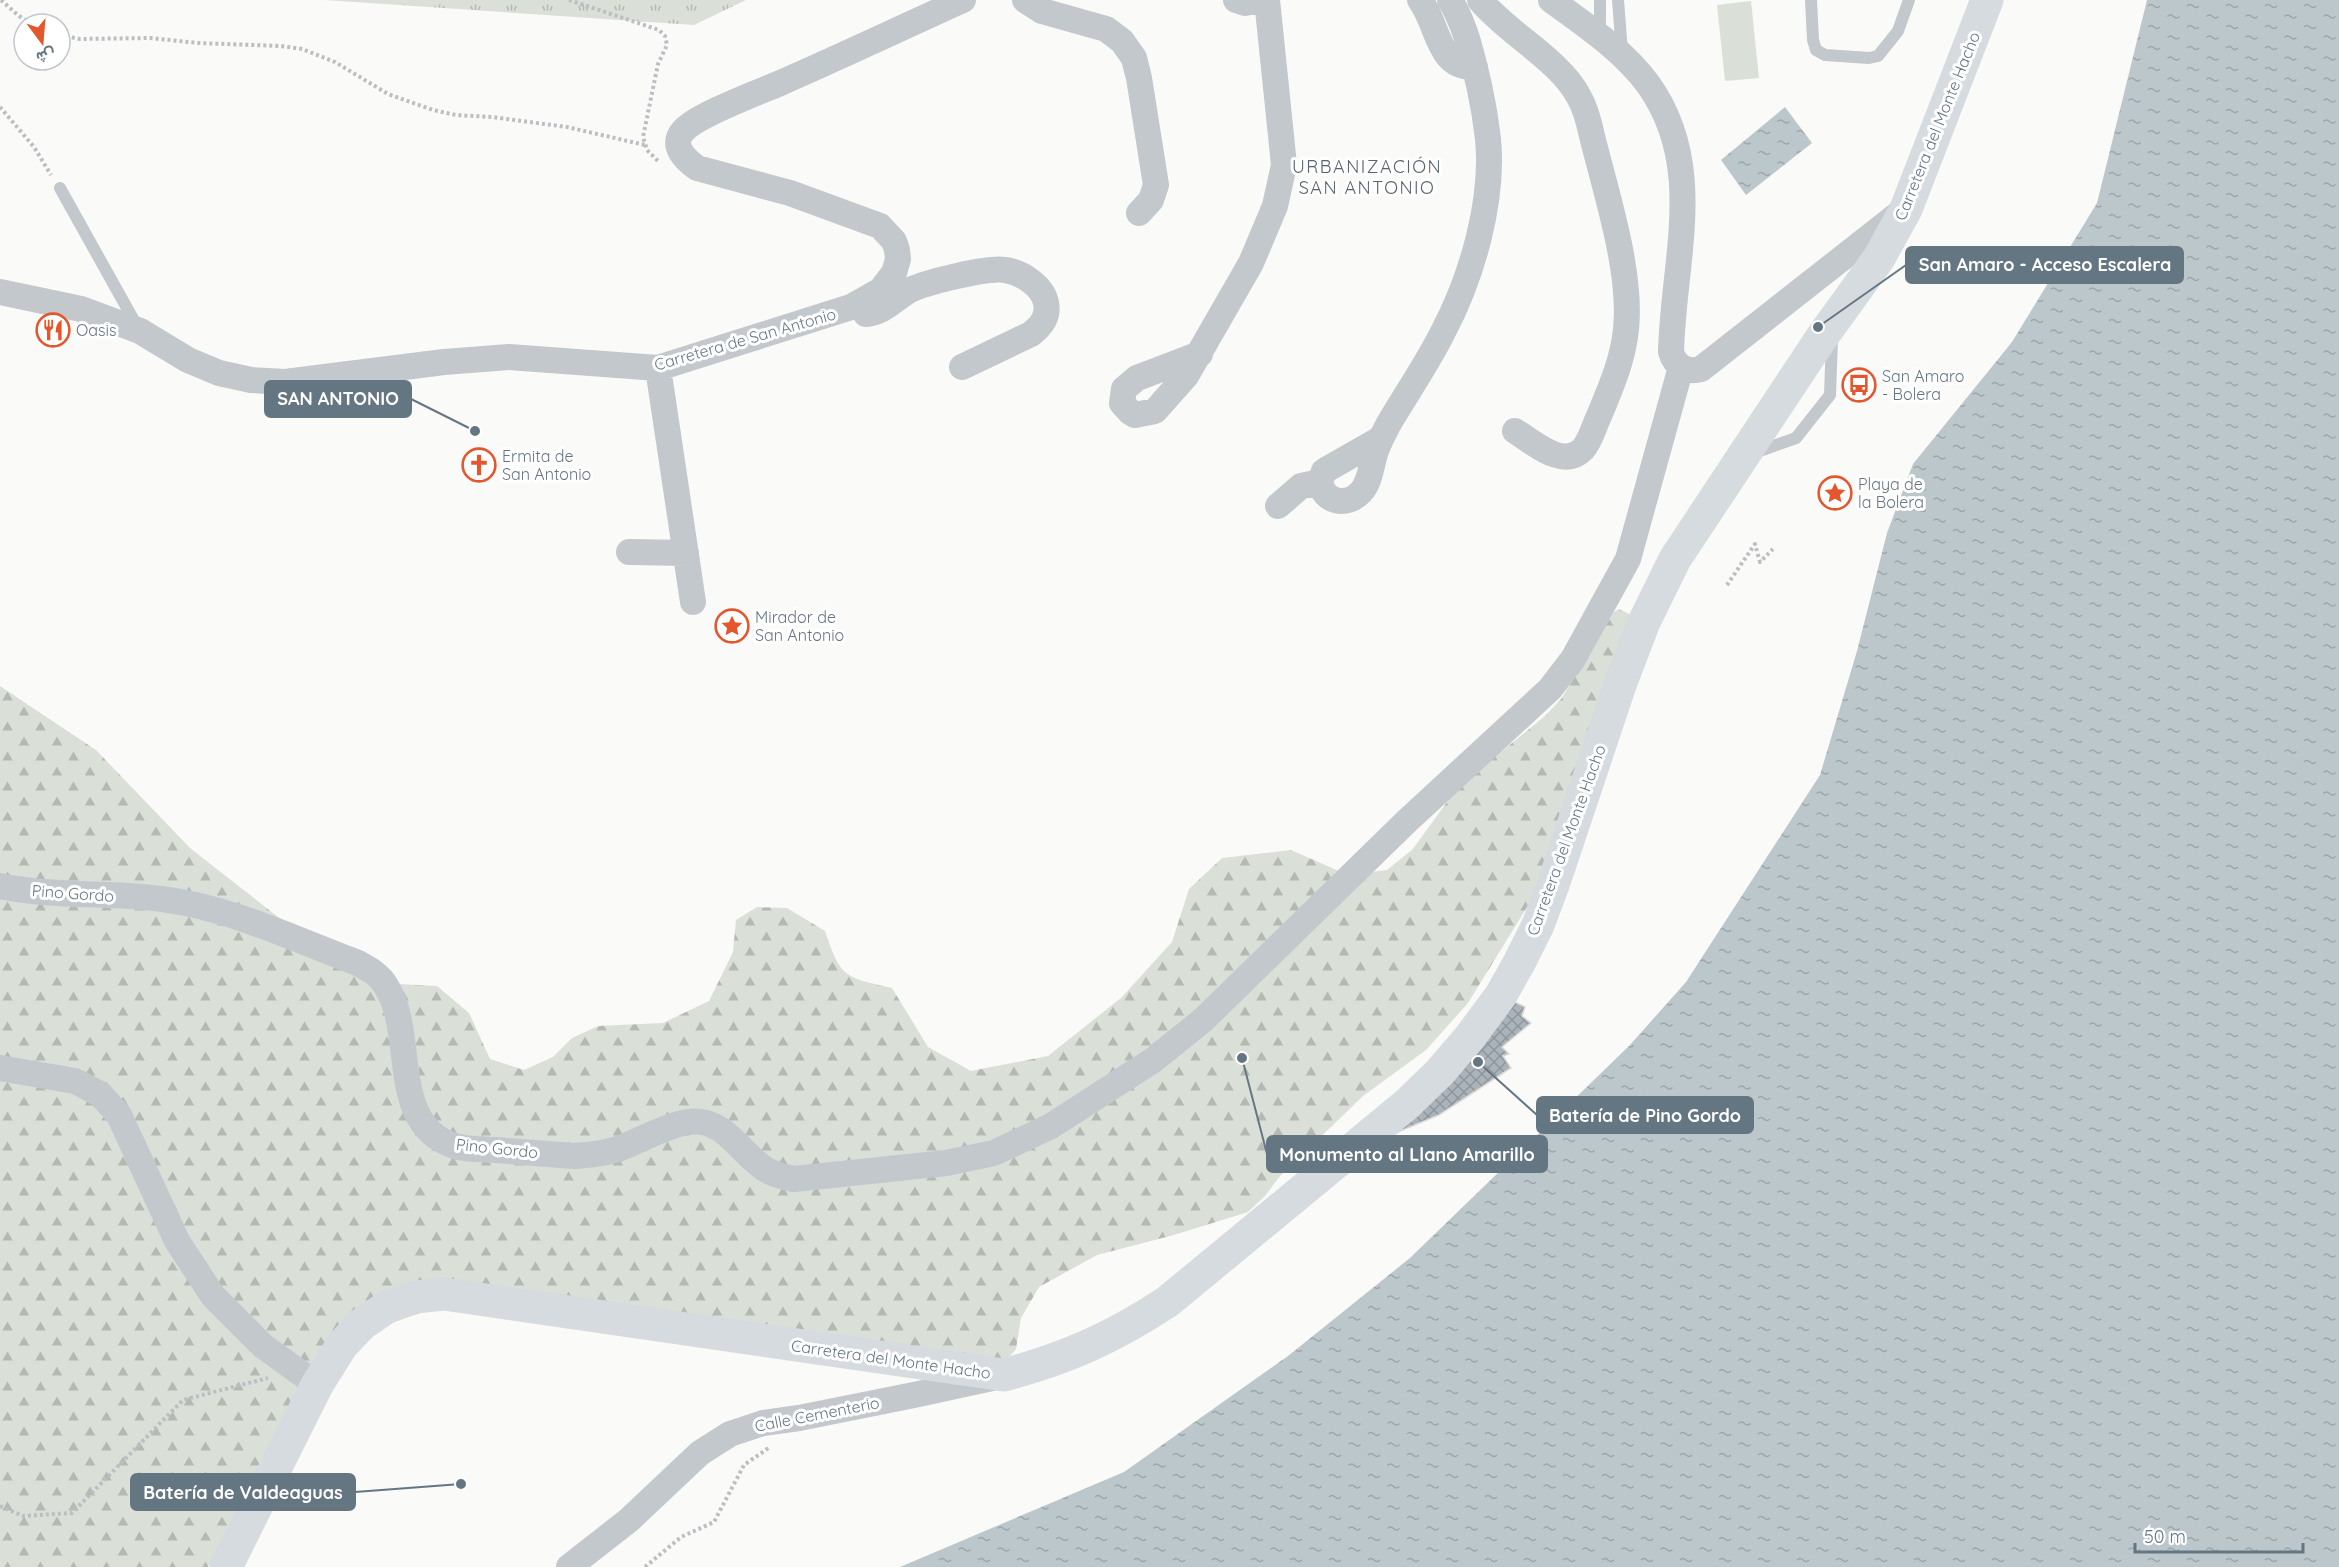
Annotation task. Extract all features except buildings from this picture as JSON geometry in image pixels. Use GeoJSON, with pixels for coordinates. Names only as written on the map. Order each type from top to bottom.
{"type":"FeatureCollection","features":[{"type":"Feature","properties":{"kind":"main road","name":"Carretera del Monte Hacho"},"geometry":{"type":"LineString","coordinates":[[226,1567],[308,1378],[362,1324],[387,1307],[414,1297],[444,1294],[1004,1375],[1047,1364],[1089,1347],[1129,1327],[1167,1302],[1407,1104],[1440,1072],[1501,995],[1538,925],[1620,685],[1644,622],[1675,559],[1832,324],[1880,258],[1906,209],[1987,0]]}},
{"type":"Feature","properties":{"kind":"street","name":"Carretera de San Antonio"},"geometry":{"type":"LineString","coordinates":[[0,292],[81,309],[140,331],[188,360],[219,373],[251,380],[285,382],[444,362],[509,357],[658,368],[851,307],[881,290],[894,273],[898,259],[894,241],[880,226],[790,193],[697,168],[680,152],[678,145],[684,130],[725,107],[963,0]]}},
{"type":"Feature","properties":{"kind":"street"},"geometry":{"type":"LineString","coordinates":[[1025,0],[1042,11],[1106,29],[1122,41],[1134,58],[1156,185],[1151,200],[1139,213]]}},
{"type":"Feature","properties":{"kind":"street"},"geometry":{"type":"LineString","coordinates":[[1236,0],[1245,3],[1262,0]]}},
{"type":"Feature","properties":{"kind":"street"},"geometry":{"type":"LineString","coordinates":[[1200,354],[1251,263],[1281,187],[1284,165],[1268,0]]}},
{"type":"Feature","properties":{"kind":"street"},"geometry":{"type":"LineString","coordinates":[[1420,0],[1432,21],[1447,57],[1462,68],[1475,67]]}},
{"type":"Feature","properties":{"kind":"street"},"geometry":{"type":"LineString","coordinates":[[1380,439],[1324,471],[1320,482],[1326,496],[1333,501],[1340,502],[1353,498],[1364,489],[1380,439],[1443,332],[1462,291],[1482,221],[1488,176],[1488,140],[1475,67],[1465,29],[1450,0]]}},
{"type":"Feature","properties":{"kind":"street"},"geometry":{"type":"LineString","coordinates":[[1480,0],[1566,78],[1578,96],[1593,136],[1620,255],[1627,304],[1622,354],[1615,378],[1583,449],[1568,457],[1560,457],[1515,431]]}},
{"type":"Feature","properties":{"kind":"street"},"geometry":{"type":"LineString","coordinates":[[1551,0],[1622,56],[1647,83],[1663,108],[1674,136],[1681,164],[1683,193],[1672,312],[1671,352],[1681,367],[1694,371],[1701,369],[1906,209]]}},
{"type":"Feature","properties":{"kind":"street"},"geometry":{"type":"LineString","coordinates":[[851,307],[859,313],[869,314],[923,285],[994,269],[1016,272],[1034,284],[1042,293],[1047,304],[1046,316],[1040,327],[1031,334],[962,367]]}},
{"type":"Feature","properties":{"kind":"street","name":"Pino Gordo"},"geometry":{"type":"LineString","coordinates":[[0,886],[52,894],[144,897],[186,903],[227,914],[358,963],[374,972],[386,984],[394,1000],[411,1101],[420,1120],[436,1136],[455,1146],[574,1155],[594,1154],[632,1144],[685,1123],[702,1122],[718,1128],[767,1170],[794,1179],[946,1163],[994,1153],[1051,1126],[1072,1113],[1152,1061],[1203,1020],[1407,821],[1550,689],[1573,659],[1628,559],[1681,367]]}},
{"type":"Feature","properties":{"kind":"street"},"geometry":{"type":"LineString","coordinates":[[658,368],[693,602]]}},
{"type":"Feature","properties":{"kind":"street"},"geometry":{"type":"LineString","coordinates":[[1278,506],[1301,486],[1320,482]]}},
{"type":"Feature","properties":{"kind":"street"},"geometry":{"type":"LineString","coordinates":[[629,552],[686,553]]}},
{"type":"Feature","properties":{"kind":"street"},"geometry":{"type":"LineString","coordinates":[[0,1068],[75,1081],[100,1094],[119,1115],[177,1241],[213,1296],[263,1346],[308,1378]]}},
{"type":"Feature","properties":{"kind":"street","name":"Calle Cementerio"},"geometry":{"type":"LineString","coordinates":[[569,1567],[629,1520],[700,1453],[730,1434],[763,1423],[880,1402],[1004,1375]]}},
{"type":"Feature","properties":{"kind":"lane"},"geometry":{"type":"LineString","coordinates":[[1600,0],[1600,37]]}},
{"type":"Feature","properties":{"kind":"lane"},"geometry":{"type":"LineString","coordinates":[[1618,0],[1622,56]]}},
{"type":"Feature","properties":{"kind":"lane"},"geometry":{"type":"LineString","coordinates":[[1810,0],[1816,50],[1825,55],[1869,58],[1882,54],[1898,31],[1909,0]]}},
{"type":"Feature","properties":{"kind":"lane"},"geometry":{"type":"LineString","coordinates":[[60,188],[140,331]]}},
{"type":"Feature","properties":{"kind":"path"},"geometry":{"type":"LineString","coordinates":[[1,0],[14,12]]}},
{"type":"Feature","properties":{"kind":"path"},"geometry":{"type":"LineString","coordinates":[[72,37],[150,38],[198,44],[291,47],[322,56],[388,94],[433,110],[456,115],[504,118],[567,127],[645,145]]}},
{"type":"Feature","properties":{"kind":"path"},"geometry":{"type":"LineString","coordinates":[[0,107],[34,147],[60,188]]}},
{"type":"Feature","properties":{"kind":"path"},"geometry":{"type":"LineString","coordinates":[[1727,585],[1755,544],[1760,562],[1773,549]]}},
{"type":"Feature","properties":{"kind":"path"},"geometry":{"type":"LineString","coordinates":[[0,1506],[23,1516],[72,1513],[183,1400],[308,1378]]}},
{"type":"Feature","properties":{"kind":"path"},"geometry":{"type":"LineString","coordinates":[[645,1567],[681,1537],[714,1522],[744,1465],[777,1442]]}},
{"type":"Feature","properties":{"kind":"green space"},"geometry":{"type":"Polygon","coordinates":[[[325,0],[746,0],[694,25],[325,0]]]}},
{"type":"Feature","properties":{"kind":"green space"},"geometry":{"type":"Polygon","coordinates":[[[1751,1],[1759,78],[1725,81],[1717,5],[1751,1]]]}},
{"type":"Feature","properties":{"kind":"green space"},"geometry":{"type":"Polygon","coordinates":[[[1619,609],[1633,616],[1548,873],[1468,1003],[1426,1050],[1363,1096],[1280,1176],[1265,1196],[1248,1212],[1174,1235],[1097,1255],[1039,1287],[1021,1318],[1016,1349],[1001,1367],[500,1311],[431,1309],[375,1329],[348,1355],[254,1491],[208,1567],[0,1567],[0,686],[96,750],[190,848],[278,917],[397,984],[437,986],[469,1013],[490,1059],[524,1070],[553,1057],[572,1038],[598,1026],[663,1023],[709,1001],[733,952],[736,920],[757,907],[787,908],[825,931],[836,959],[847,973],[854,978],[892,988],[928,1047],[971,1071],[1048,1056],[1121,998],[1172,942],[1189,889],[1222,858],[1291,850],[1348,875],[1387,870],[1413,849],[1457,788],[1545,716],[1561,699],[1614,612],[1619,609]]]}},
{"type":"Feature","properties":{"kind":"water"},"geometry":{"type":"Polygon","coordinates":[[[2147,0],[2339,0],[2339,1567],[900,1567],[1124,1472],[1288,1356],[1410,1258],[1630,1045],[1686,982],[1820,775],[1857,651],[1887,533],[1913,464],[2012,342],[2097,203],[2147,0]]]}},
{"type":"Feature","properties":{"kind":"water"},"geometry":{"type":"Polygon","coordinates":[[[1785,107],[1812,143],[1746,195],[1721,160],[1785,107]]]}},
{"type":"Feature","properties":{"kind":"place","name":"San Amaro - Acceso Escalera"},"geometry":{"type":"Point","coordinates":[1818,327]}},
{"type":"Feature","properties":{"kind":"place","name":"Oasis"},"geometry":{"type":"Point","coordinates":[53,330]}},
{"type":"Feature","properties":{"kind":"place","name":"San Amaro - Bolera"},"geometry":{"type":"Point","coordinates":[1859,385]}},
{"type":"Feature","properties":{"kind":"place","name":"SAN ANTONIO"},"geometry":{"type":"Point","coordinates":[475,431]}},
{"type":"Feature","properties":{"kind":"place","name":"Ermita de San Antonio"},"geometry":{"type":"Point","coordinates":[479,465]}},
{"type":"Feature","properties":{"kind":"place","name":"Playa de la Bolera"},"geometry":{"type":"Point","coordinates":[1835,493]}},
{"type":"Feature","properties":{"kind":"place","name":"Mirador de San Antonio"},"geometry":{"type":"Point","coordinates":[732,626]}},
{"type":"Feature","properties":{"kind":"place","name":"Monumento al Llano Amarillo"},"geometry":{"type":"Point","coordinates":[1242,1058]}},
{"type":"Feature","properties":{"kind":"place","name":"Batería de Pino Gordo"},"geometry":{"type":"Point","coordinates":[1478,1062]}},
{"type":"Feature","properties":{"kind":"place","name":"Batería de Valdeaguas"},"geometry":{"type":"Point","coordinates":[461,1484]}},
{"type":"Feature","properties":{"kind":"district","name":"URBANIZACIÓN SAN ANTONIO"},"geometry":{"type":"Point","coordinates":[1367,176]}}]}
